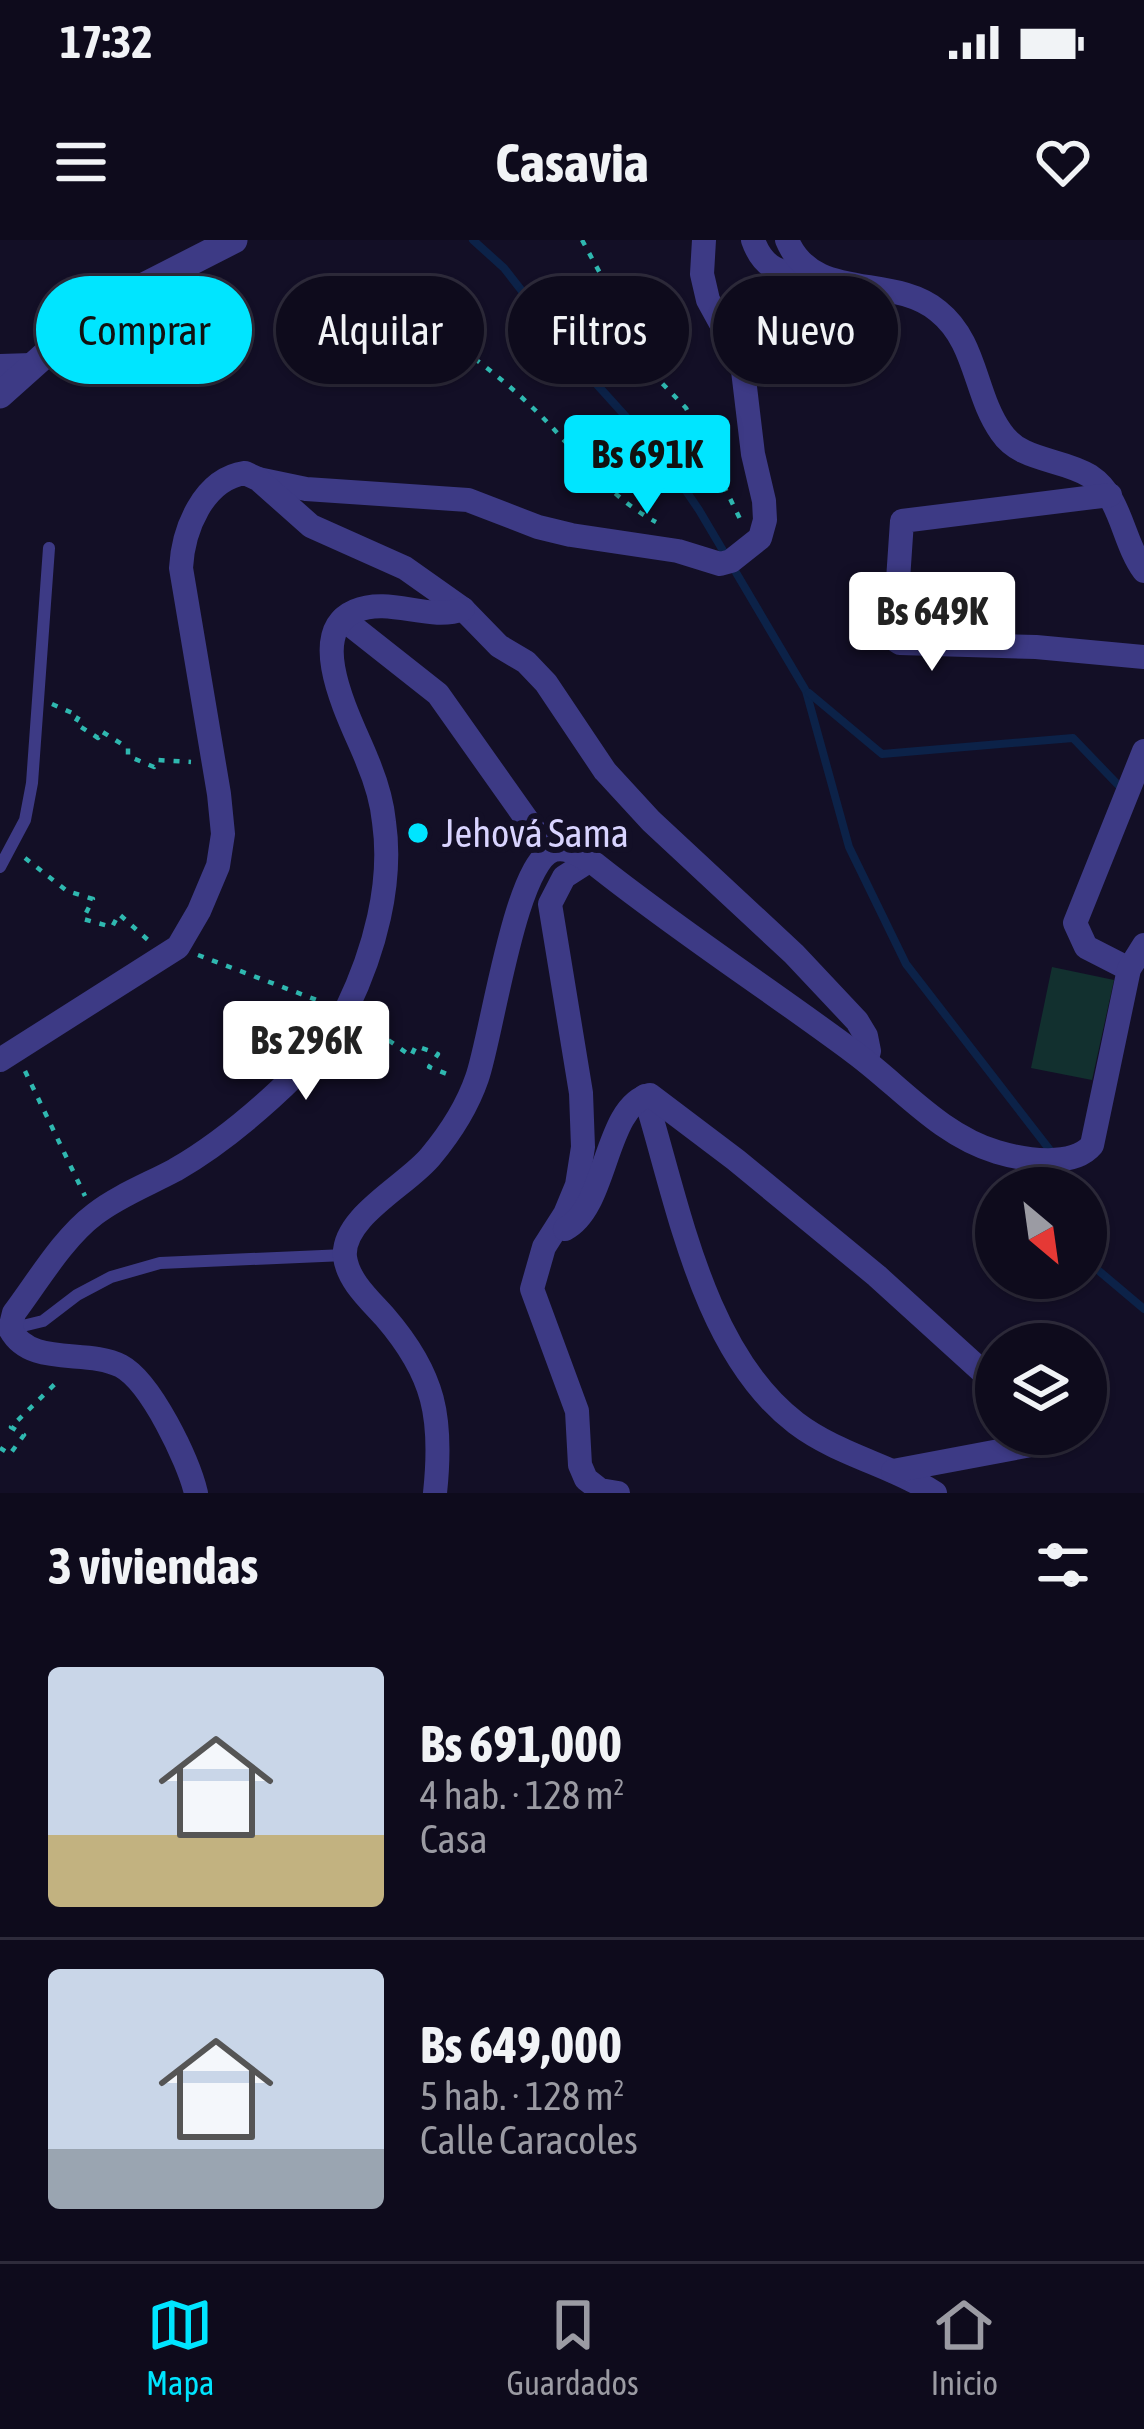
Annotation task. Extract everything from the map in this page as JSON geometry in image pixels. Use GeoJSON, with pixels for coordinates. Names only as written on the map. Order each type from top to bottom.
{"type":"FeatureCollection","features":[{"type":"Feature","properties":{"kind":"street"},"geometry":{"type":"LineString","coordinates":[[0,395],[75,328],[136,290],[234,240]]}},
{"type":"Feature","properties":{"kind":"street"},"geometry":{"type":"LineString","coordinates":[[8,1055],[178,947],[200,911],[218,866],[223,834],[215,763],[182,548],[194,518],[220,481],[245,473],[306,489],[468,500],[538,527],[606,542],[678,550],[721,564],[754,546],[765,520],[742,362],[708,299],[702,274],[704,240]]}},
{"type":"Feature","properties":{"kind":"street"},"geometry":{"type":"LineString","coordinates":[[753,240],[768,266],[782,273],[812,273]]}},
{"type":"Feature","properties":{"kind":"street"},"geometry":{"type":"LineString","coordinates":[[787,240],[794,256],[812,273],[898,292],[940,311],[961,337],[992,417],[1012,447],[1090,477],[1110,495],[1144,571]]}},
{"type":"Feature","properties":{"kind":"street"},"geometry":{"type":"LineString","coordinates":[[0,366],[32,365]]}},
{"type":"Feature","properties":{"kind":"street"},"geometry":{"type":"LineString","coordinates":[[258,479],[311,526],[405,568],[463,610],[499,646],[526,662],[546,683],[605,771],[831,992],[866,1036],[866,1061]]}},
{"type":"Feature","properties":{"kind":"street"},"geometry":{"type":"LineString","coordinates":[[1110,495],[902,521],[893,639],[901,644],[1036,647],[1144,657]]}},
{"type":"Feature","properties":{"kind":"street"},"geometry":{"type":"LineString","coordinates":[[196,1493],[179,1447],[127,1369],[86,1355],[32,1350],[10,1329],[14,1313],[94,1214],[235,1130],[317,1048],[346,1011],[378,920],[386,841],[370,766],[334,677],[334,635],[343,619],[356,610],[377,606],[451,614],[463,610]]}},
{"type":"Feature","properties":{"kind":"street"},"geometry":{"type":"LineString","coordinates":[[343,619],[438,694],[549,850]]}},
{"type":"Feature","properties":{"kind":"street"},"geometry":{"type":"LineString","coordinates":[[1129,969],[1086,947],[1075,922],[1144,752]]}},
{"type":"Feature","properties":{"kind":"street"},"geometry":{"type":"LineString","coordinates":[[435,1493],[439,1450],[434,1395],[412,1352],[358,1287],[345,1256],[347,1241],[369,1210],[411,1178],[456,1124],[477,1078],[519,905],[535,864],[549,850],[566,849],[589,861],[866,1061],[919,1109],[986,1148],[1045,1159],[1084,1155],[1098,1131],[1103,1078],[1129,969],[1144,945]]}},
{"type":"Feature","properties":{"kind":"street"},"geometry":{"type":"LineString","coordinates":[[589,861],[564,877],[550,904],[581,1093],[583,1148],[577,1185],[544,1247],[532,1289],[578,1412],[580,1465],[586,1479],[599,1490],[618,1493]]}},
{"type":"Feature","properties":{"kind":"street"},"geometry":{"type":"LineString","coordinates":[[557,1229],[570,1228],[580,1219],[629,1107],[645,1096],[656,1099],[860,1262],[975,1365]]}},
{"type":"Feature","properties":{"kind":"street"},"geometry":{"type":"LineString","coordinates":[[645,1096],[699,1273],[741,1366],[796,1423],[935,1493]]}},
{"type":"Feature","properties":{"kind":"street"},"geometry":{"type":"LineString","coordinates":[[893,1471],[978,1455]]}},
{"type":"Feature","properties":{"kind":"lane"},"geometry":{"type":"LineString","coordinates":[[0,867],[25,820],[32,783],[50,548]]}},
{"type":"Feature","properties":{"kind":"lane"},"geometry":{"type":"LineString","coordinates":[[10,1329],[43,1322],[77,1295],[111,1277],[160,1263],[345,1256]]}},
{"type":"Feature","properties":{"kind":"path"},"geometry":{"type":"LineString","coordinates":[[583,240],[657,378],[686,408],[754,546]]}},
{"type":"Feature","properties":{"kind":"path"},"geometry":{"type":"LineString","coordinates":[[484,363],[537,412],[585,467],[640,513],[677,533],[678,550]]}},
{"type":"Feature","properties":{"kind":"path"},"geometry":{"type":"LineString","coordinates":[[40,699],[79,716],[75,723],[98,738],[101,731],[128,748],[128,756],[154,766],[157,760],[215,763]]}},
{"type":"Feature","properties":{"kind":"path"},"geometry":{"type":"LineString","coordinates":[[13,848],[67,891]]}},
{"type":"Feature","properties":{"kind":"path"},"geometry":{"type":"LineString","coordinates":[[346,1011],[412,1056],[416,1046],[438,1054],[429,1067],[453,1077],[460,1068],[477,1078]]}},
{"type":"Feature","properties":{"kind":"path"},"geometry":{"type":"LineString","coordinates":[[8,1055],[94,1214]]}},
{"type":"Feature","properties":{"kind":"path"},"geometry":{"type":"LineString","coordinates":[[0,1448],[10,1454],[24,1435],[10,1427],[86,1355]]}},
{"type":"Feature","properties":{"kind":"green space"},"geometry":{"type":"Polygon","coordinates":[[[1052,967],[1114,980],[1092,1080],[1031,1068],[1052,967]]]}},
{"type":"Feature","properties":{"kind":"waterway"},"geometry":{"type":"LineString","coordinates":[[473,240],[504,268],[582,368],[665,460],[699,510],[806,691],[849,847],[906,964],[1053,1154]]}},
{"type":"Feature","properties":{"kind":"waterway"},"geometry":{"type":"LineString","coordinates":[[809,693],[882,754],[1073,738],[1122,789]]}},
{"type":"Feature","properties":{"kind":"waterway"},"geometry":{"type":"LineString","coordinates":[[1107,1278],[1144,1309]]}},
{"type":"Feature","properties":{"kind":"place","name":"Jehová Sama"},"geometry":{"type":"Point","coordinates":[418,833]}}]}
